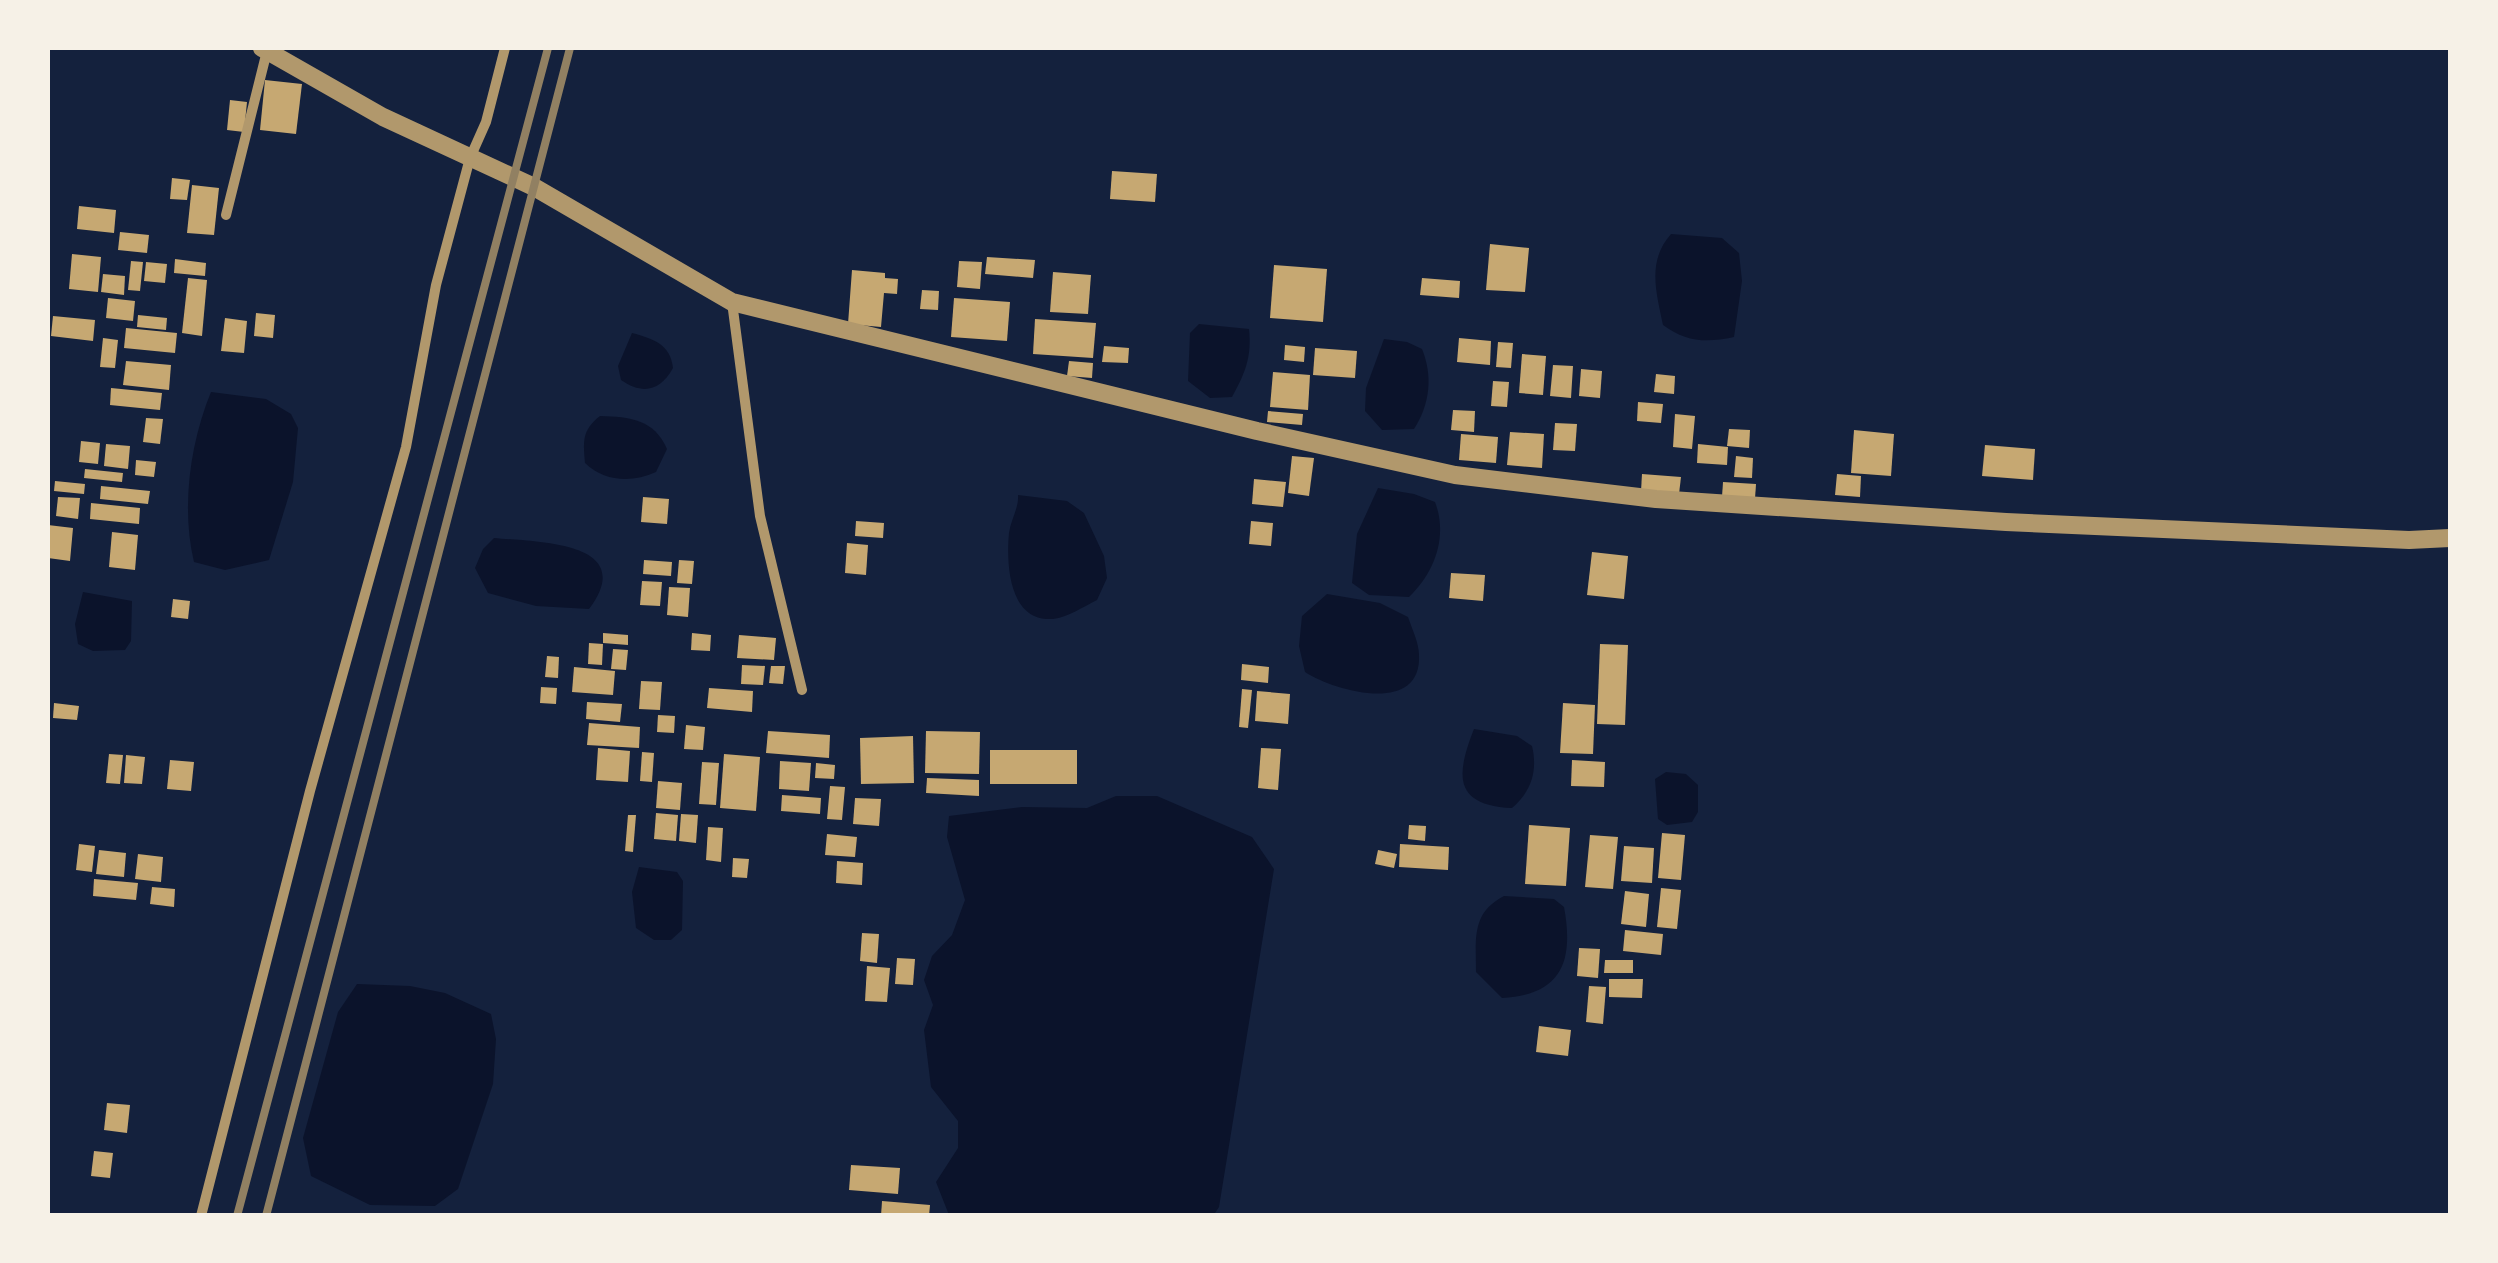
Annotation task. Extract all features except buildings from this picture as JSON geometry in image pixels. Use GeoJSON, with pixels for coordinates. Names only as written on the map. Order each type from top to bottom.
{"type":"FeatureCollection","features":[{"type":"Feature","properties":{"kind":"street"},"geometry":{"type":"LineString","coordinates":[[201,1216],[310,791],[406,448],[436,285],[505,48]]}},
{"type":"Feature","properties":{"kind":"street"},"geometry":{"type":"LineString","coordinates":[[226,215],[264,49],[382,117],[534,187],[732,302],[1257,431],[1455,475],[1656,499],[2006,522],[2409,540],[2450,538]]}},
{"type":"Feature","properties":{"kind":"street"},"geometry":{"type":"LineString","coordinates":[[732,302],[760,516],[802,690]]}},
{"type":"Feature","properties":{"kind":"water"},"geometry":{"type":"Polygon","coordinates":[[[1671,234],[1722,238],[1739,253],[1742,281],[1734,337],[1697,340],[1663,325],[1656,266],[1671,234]]]}},
{"type":"Feature","properties":{"kind":"water"},"geometry":{"type":"Polygon","coordinates":[[[1199,324],[1249,329],[1246,364],[1232,397],[1210,398],[1188,381],[1190,333],[1199,324]]]}},
{"type":"Feature","properties":{"kind":"water"},"geometry":{"type":"Polygon","coordinates":[[[632,333],[654,340],[668,353],[673,368],[657,386],[637,388],[621,380],[618,366],[632,333]]]}},
{"type":"Feature","properties":{"kind":"water"},"geometry":{"type":"Polygon","coordinates":[[[1384,339],[1422,349],[1428,369],[1428,390],[1414,429],[1382,430],[1365,411],[1366,388],[1384,339]]]}},
{"type":"Feature","properties":{"kind":"water"},"geometry":{"type":"Polygon","coordinates":[[[211,392],[266,399],[291,414],[298,428],[293,482],[269,560],[225,570],[194,562],[188,520],[193,454],[211,392]]]}},
{"type":"Feature","properties":{"kind":"water"},"geometry":{"type":"Polygon","coordinates":[[[600,416],[631,419],[655,431],[667,449],[656,472],[619,479],[601,474],[585,463],[585,437],[600,416]]]}},
{"type":"Feature","properties":{"kind":"water"},"geometry":{"type":"Polygon","coordinates":[[[1378,488],[1435,502],[1439,515],[1437,553],[1426,576],[1409,597],[1369,595],[1352,583],[1357,534],[1378,488]]]}},
{"type":"Feature","properties":{"kind":"water"},"geometry":{"type":"Polygon","coordinates":[[[1018,495],[1067,501],[1084,513],[1104,556],[1107,578],[1097,600],[1053,619],[1038,617],[1019,602],[1010,575],[1008,546],[1018,495]]]}},
{"type":"Feature","properties":{"kind":"water"},"geometry":{"type":"Polygon","coordinates":[[[494,538],[556,544],[592,558],[601,570],[601,587],[589,609],[536,606],[488,593],[475,568],[483,549],[494,538]]]}},
{"type":"Feature","properties":{"kind":"water"},"geometry":{"type":"Polygon","coordinates":[[[83,592],[132,601],[131,641],[125,650],[93,651],[78,644],[75,624],[83,592]]]}},
{"type":"Feature","properties":{"kind":"water"},"geometry":{"type":"Polygon","coordinates":[[[1327,594],[1380,603],[1408,617],[1419,655],[1416,674],[1407,686],[1374,694],[1335,686],[1305,672],[1299,646],[1302,616],[1327,594]]]}},
{"type":"Feature","properties":{"kind":"water"},"geometry":{"type":"Polygon","coordinates":[[[1474,729],[1517,736],[1532,746],[1531,780],[1512,808],[1479,801],[1464,785],[1464,760],[1474,729]]]}},
{"type":"Feature","properties":{"kind":"water"},"geometry":{"type":"Polygon","coordinates":[[[1666,772],[1686,774],[1698,785],[1698,812],[1692,822],[1667,825],[1658,819],[1655,779],[1666,772]]]}},
{"type":"Feature","properties":{"kind":"water"},"geometry":{"type":"Polygon","coordinates":[[[1116,796],[1157,796],[1252,837],[1274,869],[1219,1207],[1213,1216],[949,1215],[936,1182],[958,1148],[958,1121],[931,1087],[924,1030],[933,1005],[924,980],[932,956],[952,935],[965,900],[947,837],[949,816],[1022,807],[1087,808],[1116,796]]]}},
{"type":"Feature","properties":{"kind":"water"},"geometry":{"type":"Polygon","coordinates":[[[639,867],[677,872],[683,881],[682,930],[671,940],[654,940],[636,928],[632,892],[639,867]]]}},
{"type":"Feature","properties":{"kind":"water"},"geometry":{"type":"Polygon","coordinates":[[[1504,896],[1554,899],[1564,907],[1567,944],[1565,959],[1551,982],[1538,990],[1502,998],[1476,972],[1476,949],[1481,919],[1504,896]]]}},
{"type":"Feature","properties":{"kind":"water"},"geometry":{"type":"Polygon","coordinates":[[[357,984],[410,986],[445,993],[491,1014],[496,1039],[493,1084],[458,1189],[435,1206],[370,1205],[311,1176],[303,1138],[338,1012],[357,984]]]}},
{"type":"Feature","properties":{"kind":"railway"},"geometry":{"type":"LineString","coordinates":[[237,1216],[548,48]]}},
{"type":"Feature","properties":{"kind":"railway"},"geometry":{"type":"LineString","coordinates":[[266,1216],[570,48]]}}]}
